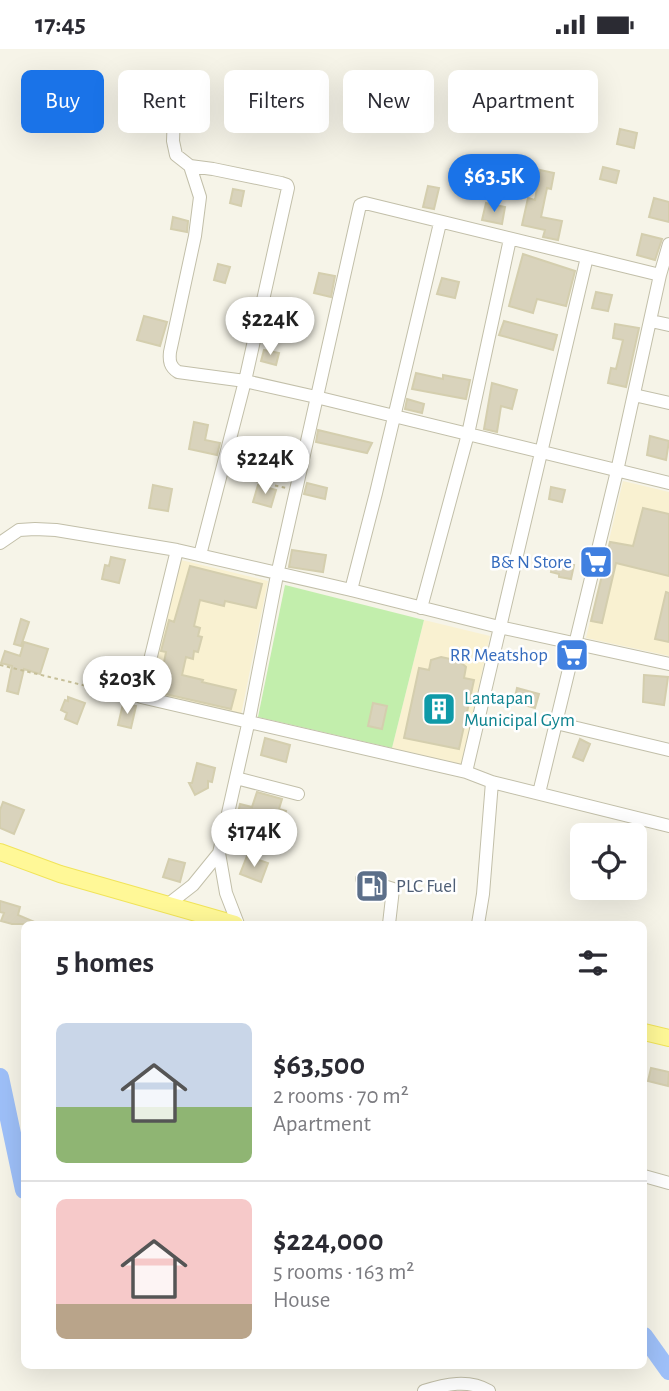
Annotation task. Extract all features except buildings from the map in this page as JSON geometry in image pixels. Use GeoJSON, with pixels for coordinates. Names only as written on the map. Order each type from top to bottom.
{"type":"FeatureCollection","features":[{"type":"Feature","properties":{"kind":"main road"},"geometry":{"type":"LineString","coordinates":[[0,852],[60,874],[224,921]]}},
{"type":"Feature","properties":{"kind":"main road"},"geometry":{"type":"LineString","coordinates":[[647,1033],[669,1038]]}},
{"type":"Feature","properties":{"kind":"street"},"geometry":{"type":"LineString","coordinates":[[173,133],[176,155],[190,166],[281,183],[288,188],[223,473],[200,555]]}},
{"type":"Feature","properties":{"kind":"street"},"geometry":{"type":"LineString","coordinates":[[190,166],[200,201],[169,360],[173,369],[316,397],[669,483]]}},
{"type":"Feature","properties":{"kind":"street"},"geometry":{"type":"LineString","coordinates":[[235,921],[226,893],[219,853],[249,720],[277,575],[360,205],[365,203],[660,275]]}},
{"type":"Feature","properties":{"kind":"street"},"geometry":{"type":"LineString","coordinates":[[351,590],[440,223]]}},
{"type":"Feature","properties":{"kind":"street"},"geometry":{"type":"LineString","coordinates":[[421,608],[468,434],[510,239]]}},
{"type":"Feature","properties":{"kind":"street"},"geometry":{"type":"LineString","coordinates":[[539,793],[669,244]]}},
{"type":"Feature","properties":{"kind":"street"},"geometry":{"type":"LineString","coordinates":[[466,772],[587,257]]}},
{"type":"Feature","properties":{"kind":"street"},"geometry":{"type":"LineString","coordinates":[[651,321],[669,325]]}},
{"type":"Feature","properties":{"kind":"street"},"geometry":{"type":"LineString","coordinates":[[634,395],[669,403]]}},
{"type":"Feature","properties":{"kind":"street"},"geometry":{"type":"LineString","coordinates":[[0,543],[19,530],[35,529],[177,550],[499,627],[669,663]]}},
{"type":"Feature","properties":{"kind":"street"},"geometry":{"type":"LineString","coordinates":[[177,550],[141,697],[466,772],[492,782],[669,826]]}},
{"type":"Feature","properties":{"kind":"street"},"geometry":{"type":"LineString","coordinates":[[556,723],[669,750]]}},
{"type":"Feature","properties":{"kind":"street"},"geometry":{"type":"LineString","coordinates":[[236,778],[298,795]]}},
{"type":"Feature","properties":{"kind":"street"},"geometry":{"type":"LineString","coordinates":[[478,921],[492,782]]}},
{"type":"Feature","properties":{"kind":"street"},"geometry":{"type":"LineString","coordinates":[[166,906],[192,885],[219,853]]}},
{"type":"Feature","properties":{"kind":"street"},"geometry":{"type":"LineString","coordinates":[[362,879],[393,888],[388,921]]}},
{"type":"Feature","properties":{"kind":"street"},"geometry":{"type":"LineString","coordinates":[[647,1178],[669,1184]]}},
{"type":"Feature","properties":{"kind":"street"},"geometry":{"type":"LineString","coordinates":[[424,1391],[457,1383],[482,1387],[489,1391]]}},
{"type":"Feature","properties":{"kind":"path"},"geometry":{"type":"LineString","coordinates":[[223,473],[296,490]]}},
{"type":"Feature","properties":{"kind":"path"},"geometry":{"type":"LineString","coordinates":[[0,665],[104,691],[141,697]]}},
{"type":"Feature","properties":{"kind":"shaded area"},"geometry":{"type":"Polygon","coordinates":[[[623,481],[669,492],[669,656],[586,638],[623,481]]]}},
{"type":"Feature","properties":{"kind":"shaded area"},"geometry":{"type":"Polygon","coordinates":[[[181,560],[268,581],[241,715],[149,694],[181,560]]]}},
{"type":"Feature","properties":{"kind":"shaded area"},"geometry":{"type":"Polygon","coordinates":[[[424,620],[490,636],[461,766],[392,748],[424,620]]]}},
{"type":"Feature","properties":{"kind":"green space"},"geometry":{"type":"Polygon","coordinates":[[[285,585],[424,620],[392,748],[258,717],[285,585]]]}},
{"type":"Feature","properties":{"kind":"waterway"},"geometry":{"type":"LineString","coordinates":[[0,1077],[21,1176]]}},
{"type":"Feature","properties":{"kind":"waterway"},"geometry":{"type":"LineString","coordinates":[[647,1340],[669,1371]]}},
{"type":"Feature","properties":{"kind":"place","name":"B& N Store"},"geometry":{"type":"Point","coordinates":[596,562]}},
{"type":"Feature","properties":{"kind":"place","name":"RR Meatshop"},"geometry":{"type":"Point","coordinates":[572,655]}},
{"type":"Feature","properties":{"kind":"place","name":"Lantapan Municipal Gym"},"geometry":{"type":"Point","coordinates":[439,709]}},
{"type":"Feature","properties":{"kind":"place","name":"PLC Fuel"},"geometry":{"type":"Point","coordinates":[372,886]}}]}
